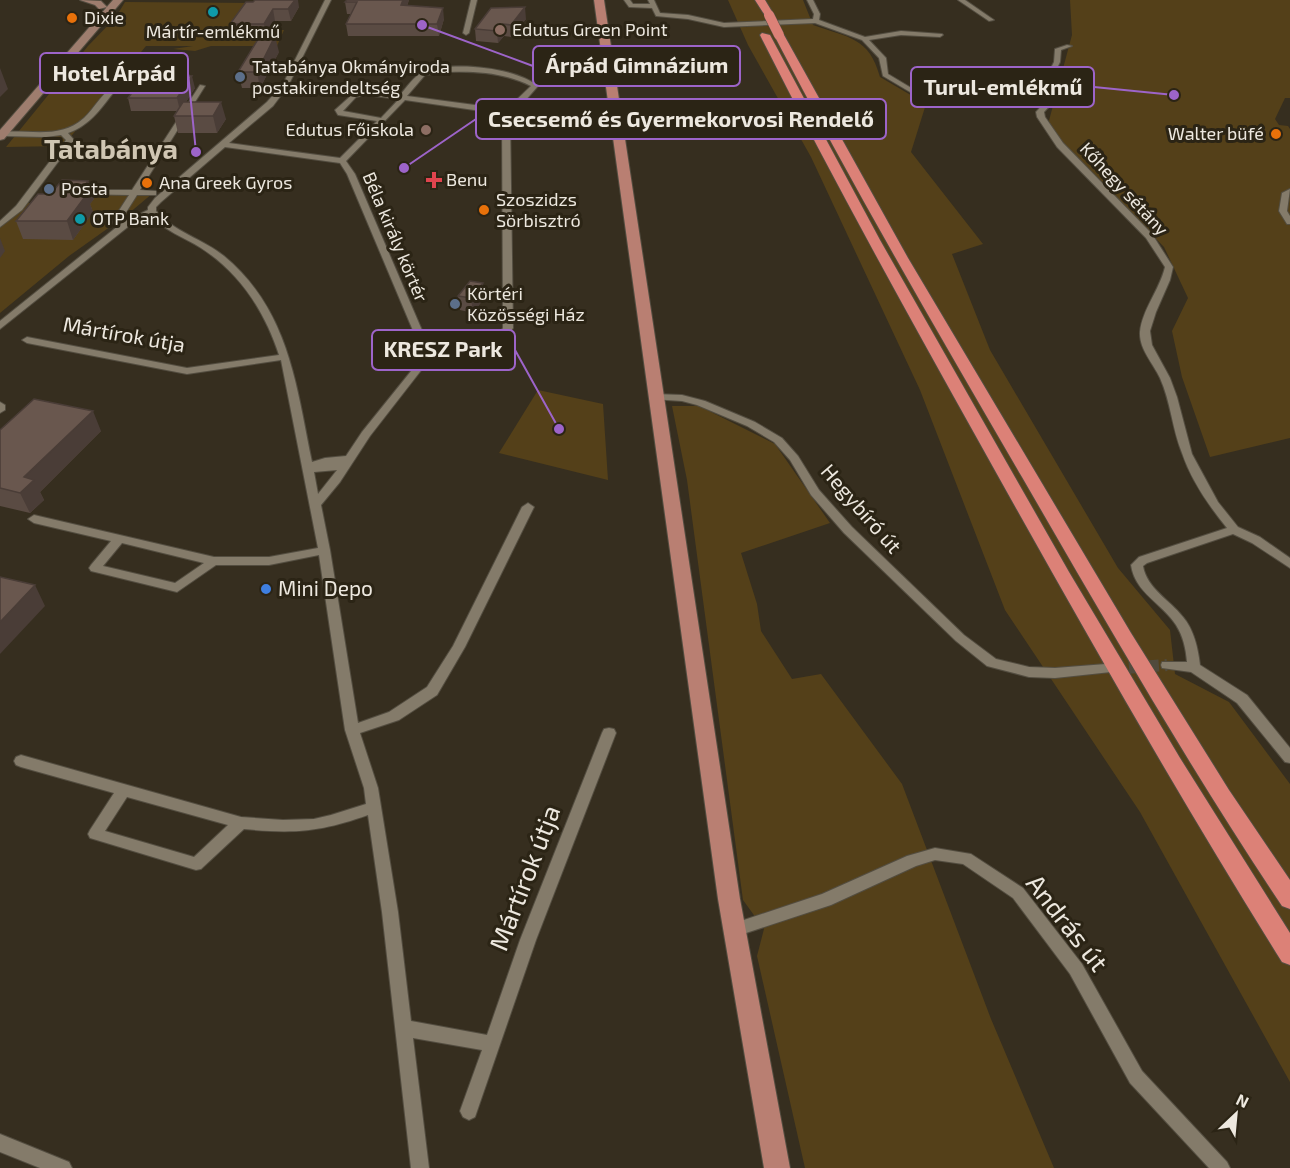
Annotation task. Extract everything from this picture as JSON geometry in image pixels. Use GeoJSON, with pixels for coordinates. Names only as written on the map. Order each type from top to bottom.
{"type":"FeatureCollection","features":[{"type":"Feature","properties":{"kind":"highway"},"geometry":{"type":"LineString","coordinates":[[760,0],[768,15],[772,35],[816,135],[1097,638],[1215,837],[1290,954]]}},
{"type":"Feature","properties":{"kind":"highway"},"geometry":{"type":"LineString","coordinates":[[755,15],[772,35],[816,108],[1126,640],[1236,819],[1290,899]]}},
{"type":"Feature","properties":{"kind":"main road"},"geometry":{"type":"LineString","coordinates":[[599,0],[734,930],[777,1168]]}},
{"type":"Feature","properties":{"kind":"street"},"geometry":{"type":"LineString","coordinates":[[85,0],[105,4]]}},
{"type":"Feature","properties":{"kind":"street"},"geometry":{"type":"LineString","coordinates":[[1,129],[118,0]]}},
{"type":"Feature","properties":{"kind":"street"},"geometry":{"type":"LineString","coordinates":[[152,211],[152,207],[158,200],[270,104],[286,85],[328,0]]}},
{"type":"Feature","properties":{"kind":"street"},"geometry":{"type":"LineString","coordinates":[[627,0],[631,6],[652,3],[660,15],[688,17],[719,25],[816,21],[864,39],[886,61],[885,75],[929,101]]}},
{"type":"Feature","properties":{"kind":"street"},"geometry":{"type":"LineString","coordinates":[[810,0],[817,14],[816,21]]}},
{"type":"Feature","properties":{"kind":"street"},"geometry":{"type":"LineString","coordinates":[[961,0],[991,20]]}},
{"type":"Feature","properties":{"kind":"street"},"geometry":{"type":"LineString","coordinates":[[466,33],[473,3]]}},
{"type":"Feature","properties":{"kind":"street"},"geometry":{"type":"LineString","coordinates":[[1,129],[105,4]]}},
{"type":"Feature","properties":{"kind":"street"},"geometry":{"type":"LineString","coordinates":[[864,39],[901,33],[940,35]]}},
{"type":"Feature","properties":{"kind":"street","name":"Kőhegy sétány"},"geometry":{"type":"LineString","coordinates":[[1069,46],[1058,49],[1057,62],[1053,70],[1058,81],[1052,99],[1040,112],[1041,117],[1060,145],[1149,236],[1169,267],[1161,295],[1150,312],[1145,331],[1147,345],[1165,378],[1187,454],[1213,503],[1234,530]]}},
{"type":"Feature","properties":{"kind":"street","name":"Béla király körtér"},"geometry":{"type":"LineString","coordinates":[[342,160],[382,120],[419,76],[428,73],[472,70],[507,74],[535,86],[506,113]]}},
{"type":"Feature","properties":{"kind":"street"},"geometry":{"type":"LineString","coordinates":[[115,223],[202,86]]}},
{"type":"Feature","properties":{"kind":"street"},"geometry":{"type":"LineString","coordinates":[[1,129],[63,132],[86,121],[113,89]]}},
{"type":"Feature","properties":{"kind":"street"},"geometry":{"type":"LineString","coordinates":[[314,506],[366,434],[423,362],[494,343],[501,339],[508,328],[506,113],[403,97],[358,94],[339,110],[341,113],[382,120]]}},
{"type":"Feature","properties":{"kind":"street"},"geometry":{"type":"LineString","coordinates":[[0,225],[19,208],[70,140],[63,132]]}},
{"type":"Feature","properties":{"kind":"street","name":"Béla király körtér"},"geometry":{"type":"LineString","coordinates":[[223,144],[342,160],[351,174],[429,360]]}},
{"type":"Feature","properties":{"kind":"street"},"geometry":{"type":"LineString","coordinates":[[1290,191],[1287,194],[1283,212],[1290,222]]}},
{"type":"Feature","properties":{"kind":"street"},"geometry":{"type":"LineString","coordinates":[[68,192],[153,193]]}},
{"type":"Feature","properties":{"kind":"street"},"geometry":{"type":"LineString","coordinates":[[0,326],[126,224],[152,211]]}},
{"type":"Feature","properties":{"kind":"street"},"geometry":{"type":"LineString","coordinates":[[152,211],[167,224],[207,248],[239,274],[277,331],[285,357],[324,550],[352,730],[371,788],[390,912],[420,1168]]}},
{"type":"Feature","properties":{"kind":"street","name":"Mártírok útja"},"geometry":{"type":"LineString","coordinates":[[27,340],[172,369],[202,370],[285,357]]}},
{"type":"Feature","properties":{"kind":"street","name":"Hegybíró út"},"geometry":{"type":"LineString","coordinates":[[655,397],[682,398],[700,403],[751,424],[778,440],[794,458],[815,492],[848,530],[960,638],[992,663],[1029,672],[1055,673],[1106,669]]}},
{"type":"Feature","properties":{"kind":"street"},"geometry":{"type":"LineString","coordinates":[[0,405],[0,410]]}},
{"type":"Feature","properties":{"kind":"street"},"geometry":{"type":"LineString","coordinates":[[307,467],[322,470],[340,466],[350,459]]}},
{"type":"Feature","properties":{"kind":"street"},"geometry":{"type":"LineString","coordinates":[[352,730],[394,716],[414,705],[432,691],[459,647],[528,507]]}},
{"type":"Feature","properties":{"kind":"street"},"geometry":{"type":"LineString","coordinates":[[34,519],[214,561],[260,563],[283,561],[324,550]]}},
{"type":"Feature","properties":{"kind":"street"},"geometry":{"type":"LineString","coordinates":[[1194,667],[1192,649],[1181,623],[1146,587],[1137,573],[1137,565],[1143,560],[1234,530],[1256,540],[1290,564]]}},
{"type":"Feature","properties":{"kind":"street"},"geometry":{"type":"LineString","coordinates":[[118,540],[95,568],[177,588],[214,561]]}},
{"type":"Feature","properties":{"kind":"street"},"geometry":{"type":"LineString","coordinates":[[1167,665],[1194,667],[1242,699],[1290,758]]}},
{"type":"Feature","properties":{"kind":"street","name":"Mártírok útja"},"geometry":{"type":"LineString","coordinates":[[469,1111],[528,940],[609,732]]}},
{"type":"Feature","properties":{"kind":"street"},"geometry":{"type":"LineString","coordinates":[[21,760],[241,823],[297,826],[326,823],[374,807]]}},
{"type":"Feature","properties":{"kind":"street"},"geometry":{"type":"LineString","coordinates":[[123,791],[95,834],[196,864],[241,823]]}},
{"type":"Feature","properties":{"kind":"street","name":"András út"},"geometry":{"type":"LineString","coordinates":[[734,930],[826,900],[935,854],[966,858],[1018,893],[1076,969],[1136,1077],[1221,1168]]}},
{"type":"Feature","properties":{"kind":"street"},"geometry":{"type":"LineString","coordinates":[[404,1028],[492,1044]]}},
{"type":"Feature","properties":{"kind":"street"},"geometry":{"type":"LineString","coordinates":[[0,1143],[63,1168]]}},
{"type":"Feature","properties":{"kind":"shaded area"},"geometry":{"type":"Polygon","coordinates":[[[728,0],[803,0],[813,25],[856,41],[870,54],[880,77],[926,104],[911,152],[983,244],[952,254],[990,350],[1118,568],[1170,630],[1175,674],[1229,702],[1290,784],[1290,1082],[1140,812],[1005,610],[920,390],[811,157],[748,45],[728,0]]]}},
{"type":"Feature","properties":{"kind":"shaded area"},"geometry":{"type":"Polygon","coordinates":[[[1070,0],[1290,0],[1290,98],[1285,98],[1275,119],[1279,125],[1288,126],[1290,129],[1290,438],[1210,457],[1182,377],[1172,331],[1188,298],[1164,247],[1047,128],[1072,35],[1070,0]]]}},
{"type":"Feature","properties":{"kind":"shaded area"},"geometry":{"type":"Polygon","coordinates":[[[125,2],[253,3],[233,30],[284,30],[277,46],[211,46],[195,51],[173,49],[193,46],[146,46],[63,146],[6,147],[88,46],[116,17],[125,2]]]}},
{"type":"Feature","properties":{"kind":"shaded area"},"geometry":{"type":"Polygon","coordinates":[[[153,193],[128,214],[69,256],[0,313],[0,225],[23,203],[54,203],[61,195],[153,193]]]}},
{"type":"Feature","properties":{"kind":"shaded area"},"geometry":{"type":"Polygon","coordinates":[[[538,390],[603,404],[608,480],[499,453],[538,390]]]}},
{"type":"Feature","properties":{"kind":"shaded area"},"geometry":{"type":"Polygon","coordinates":[[[672,406],[699,406],[775,444],[830,523],[741,553],[757,604],[761,631],[792,679],[821,674],[902,784],[991,1019],[1054,1168],[805,1168],[757,956],[764,929],[743,900],[687,480],[672,406]]]}},
{"type":"Feature","properties":{"kind":"building"},"geometry":{"type":"Polygon","coordinates":[[[295,0],[288,9],[273,9],[264,24],[230,24],[246,2],[295,0]]]}},
{"type":"Feature","properties":{"kind":"building"},"geometry":{"type":"Polygon","coordinates":[[[347,0],[403,0],[401,5],[443,8],[437,24],[346,24],[357,2],[345,2],[347,0]]]}},
{"type":"Feature","properties":{"kind":"building"},"geometry":{"type":"Polygon","coordinates":[[[525,7],[511,25],[503,24],[497,31],[475,29],[491,8],[525,7]]]}},
{"type":"Feature","properties":{"kind":"building"},"geometry":{"type":"Polygon","coordinates":[[[260,36],[275,36],[257,72],[238,72],[260,36]]]}},
{"type":"Feature","properties":{"kind":"building"},"geometry":{"type":"Polygon","coordinates":[[[146,74],[192,76],[177,98],[128,98],[146,74]]]}},
{"type":"Feature","properties":{"kind":"building"},"geometry":{"type":"Polygon","coordinates":[[[183,102],[221,102],[213,116],[174,116],[183,102]]]}},
{"type":"Feature","properties":{"kind":"building"},"geometry":{"type":"Polygon","coordinates":[[[62,180],[88,181],[78,194],[87,194],[67,221],[16,221],[38,194],[51,194],[62,180]]]}},
{"type":"Feature","properties":{"kind":"building"},"geometry":{"type":"Polygon","coordinates":[[[470,281],[483,283],[471,298],[458,296],[470,281]]]}},
{"type":"Feature","properties":{"kind":"building"},"geometry":{"type":"Polygon","coordinates":[[[34,399],[93,411],[24,477],[34,480],[20,493],[0,488],[0,430],[34,399]]]}},
{"type":"Feature","properties":{"kind":"building"},"geometry":{"type":"Polygon","coordinates":[[[0,577],[35,585],[0,622],[0,577]]]}},
{"type":"Feature","properties":{"kind":"tunnel"},"geometry":{"type":"LineString","coordinates":[[1111,669],[1167,665]]}},
{"type":"Feature","properties":{"kind":"place","name":"Mártír-emlékmű"},"geometry":{"type":"Point","coordinates":[213,12]}},
{"type":"Feature","properties":{"kind":"place","name":"Dixie"},"geometry":{"type":"Point","coordinates":[72,18]}},
{"type":"Feature","properties":{"kind":"place","name":"Árpád Gimnázium"},"geometry":{"type":"Point","coordinates":[422,25]}},
{"type":"Feature","properties":{"kind":"place","name":"Edutus Green Point"},"geometry":{"type":"Point","coordinates":[500,30]}},
{"type":"Feature","properties":{"kind":"place","name":"Tatabánya Okmányiroda postakirendeltség"},"geometry":{"type":"Point","coordinates":[240,77]}},
{"type":"Feature","properties":{"kind":"place","name":"Turul-emlékmű"},"geometry":{"type":"Point","coordinates":[1174,95]}},
{"type":"Feature","properties":{"kind":"place","name":"Edutus Főiskola"},"geometry":{"type":"Point","coordinates":[426,130]}},
{"type":"Feature","properties":{"kind":"place","name":"Walter büfé"},"geometry":{"type":"Point","coordinates":[1276,134]}},
{"type":"Feature","properties":{"kind":"place","name":"Hotel Árpád"},"geometry":{"type":"Point","coordinates":[196,152]}},
{"type":"Feature","properties":{"kind":"place","name":"Csecsemő és Gyermekorvosi Rendelő"},"geometry":{"type":"Point","coordinates":[404,168]}},
{"type":"Feature","properties":{"kind":"place","name":"Benu"},"geometry":{"type":"Point","coordinates":[434,180]}},
{"type":"Feature","properties":{"kind":"place","name":"Ana Greek Gyros"},"geometry":{"type":"Point","coordinates":[147,183]}},
{"type":"Feature","properties":{"kind":"place","name":"Posta"},"geometry":{"type":"Point","coordinates":[49,189]}},
{"type":"Feature","properties":{"kind":"place","name":"Szoszidzs Sörbisztró"},"geometry":{"type":"Point","coordinates":[484,210]}},
{"type":"Feature","properties":{"kind":"place","name":"OTP Bank"},"geometry":{"type":"Point","coordinates":[80,219]}},
{"type":"Feature","properties":{"kind":"place","name":"Körtéri Közösségi Ház"},"geometry":{"type":"Point","coordinates":[455,304]}},
{"type":"Feature","properties":{"kind":"place","name":"KRESZ Park"},"geometry":{"type":"Point","coordinates":[559,429]}},
{"type":"Feature","properties":{"kind":"place","name":"Mini Depo"},"geometry":{"type":"Point","coordinates":[266,589]}},
{"type":"Feature","properties":{"kind":"district","name":"Tatabánya"},"geometry":{"type":"Point","coordinates":[111,150]}}]}
